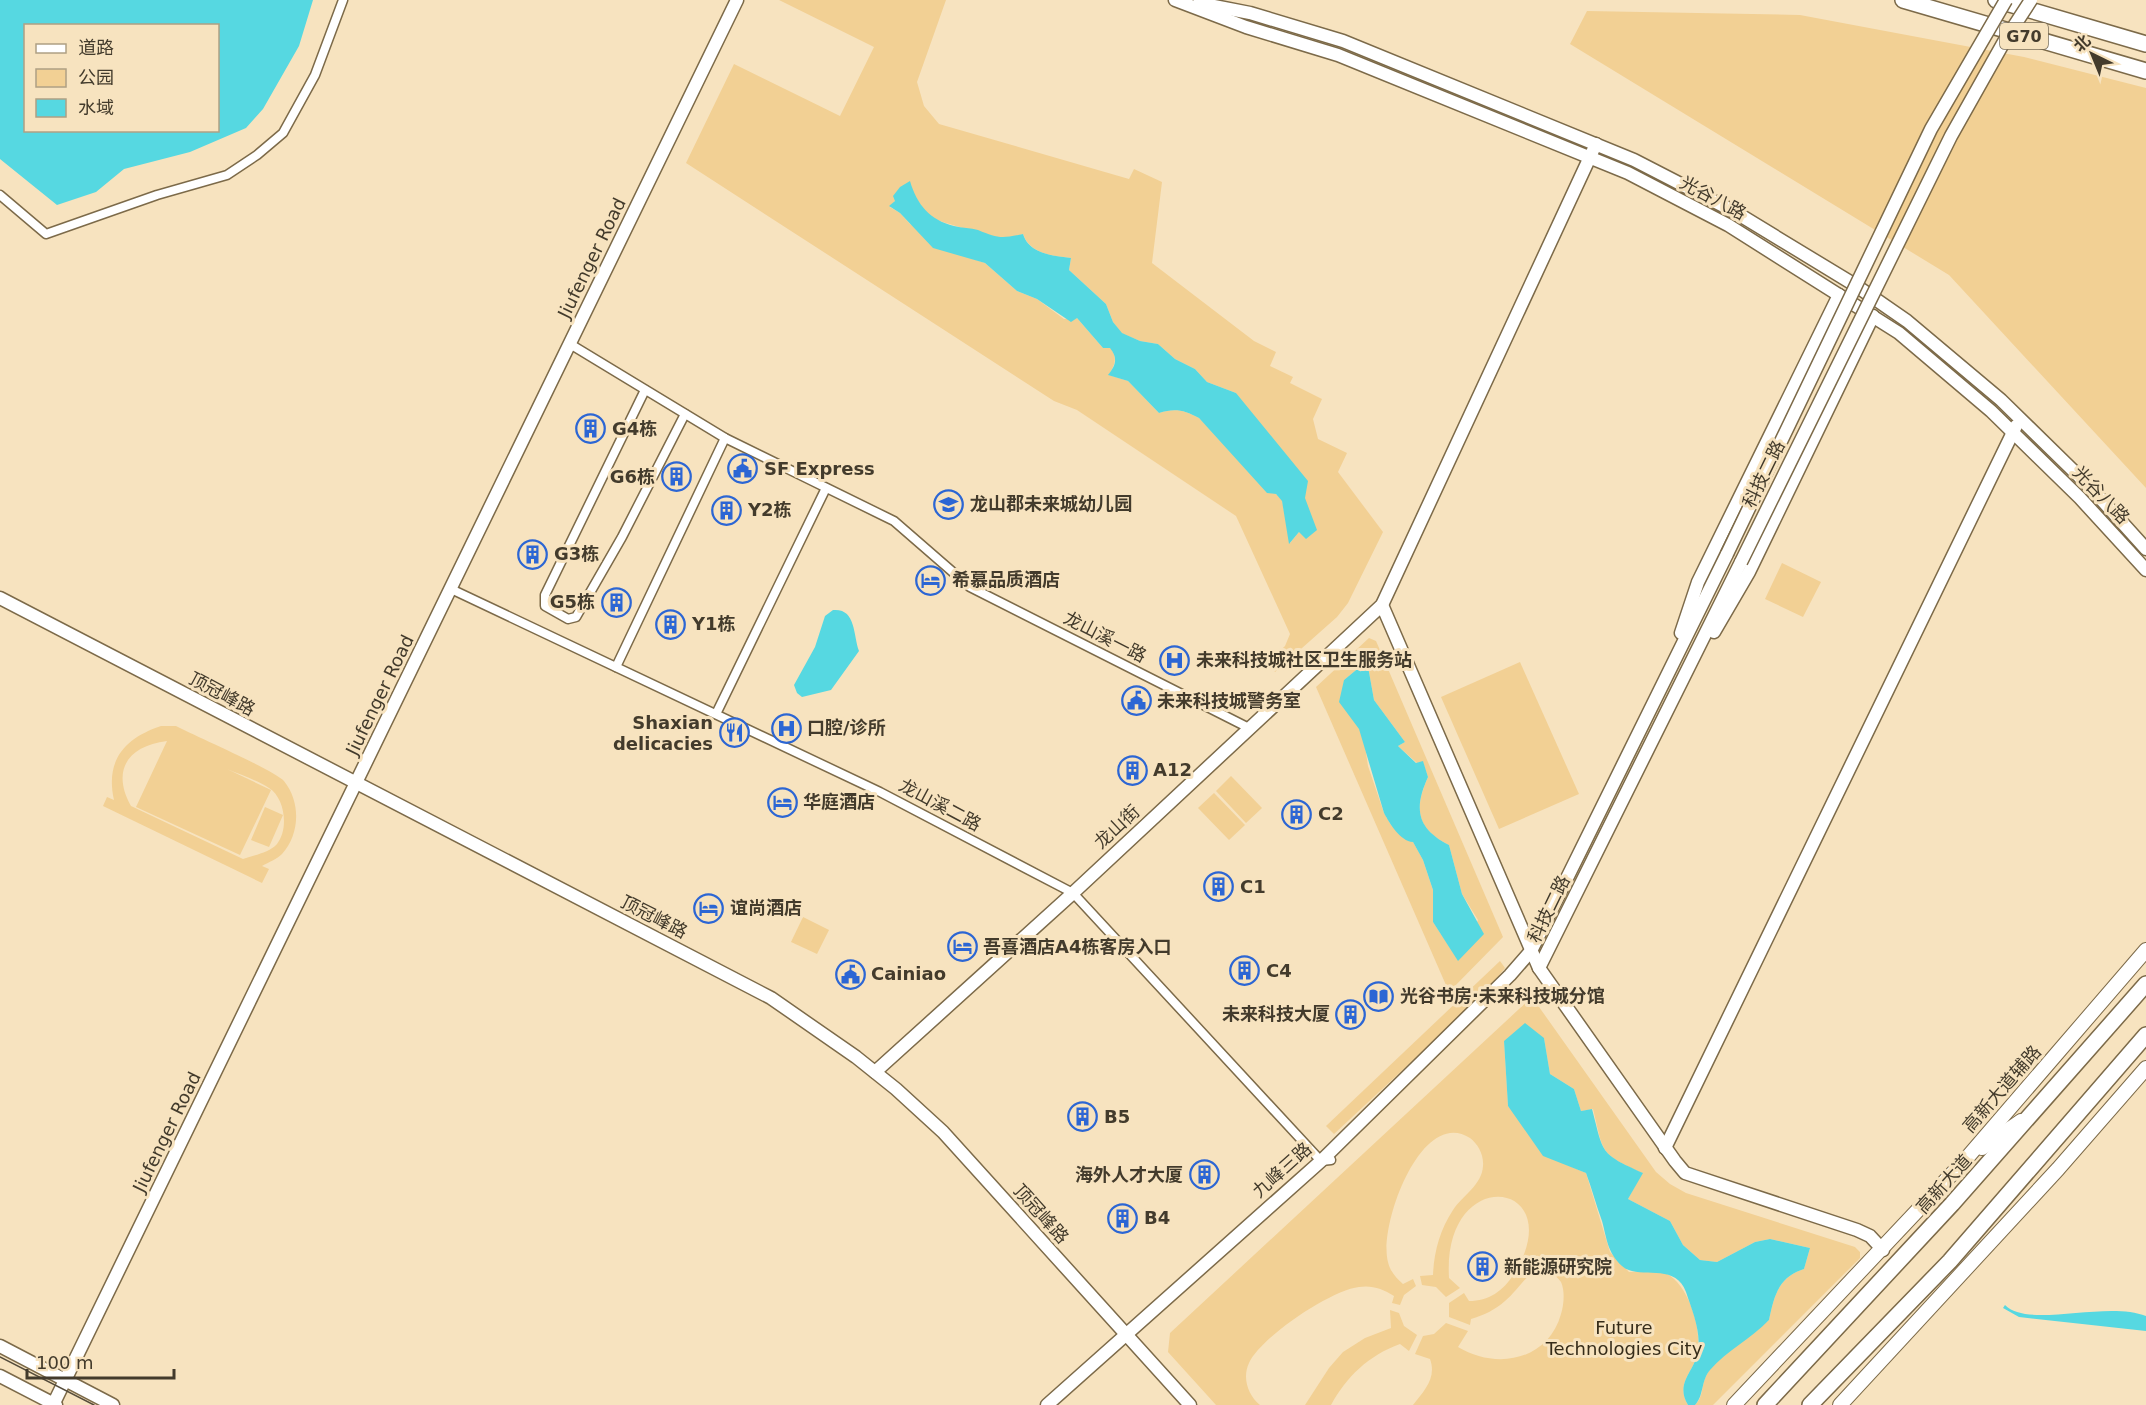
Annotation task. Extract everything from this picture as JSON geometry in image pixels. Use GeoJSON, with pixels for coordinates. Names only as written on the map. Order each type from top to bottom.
{"type":"FeatureCollection","features":[{"type":"Feature","properties":{"kind":"highway","name":"G70"},"geometry":{"type":"LineString","coordinates":[[1903,0],[2146,71]]}},
{"type":"Feature","properties":{"kind":"highway","name":"G70"},"geometry":{"type":"LineString","coordinates":[[1996,0],[2146,44]]}},
{"type":"Feature","properties":{"kind":"highway","name":"高新大道"},"geometry":{"type":"LineString","coordinates":[[1765,1405],[1952,1204],[2146,984]]}},
{"type":"Feature","properties":{"kind":"highway"},"geometry":{"type":"LineString","coordinates":[[2077,1117],[2146,1035]]}},
{"type":"Feature","properties":{"kind":"highway"},"geometry":{"type":"LineString","coordinates":[[1810,1405],[1950,1261],[2146,1042]]}},
{"type":"Feature","properties":{"kind":"main road","name":"高新大道辅路"},"geometry":{"type":"LineString","coordinates":[[1734,1405],[1883,1250],[1966,1159],[2146,951]]}},
{"type":"Feature","properties":{"kind":"main road"},"geometry":{"type":"LineString","coordinates":[[1840,1405],[1929,1310],[2146,1068]]}},
{"type":"Feature","properties":{"kind":"main road"},"geometry":{"type":"LineString","coordinates":[[1966,1159],[2032,1113]]}},
{"type":"Feature","properties":{"kind":"main road"},"geometry":{"type":"LineString","coordinates":[[1929,1310],[1950,1261]]}},
{"type":"Feature","properties":{"kind":"street"},"geometry":{"type":"LineString","coordinates":[[0,195],[46,234],[158,195],[227,176],[283,134],[315,75],[342,0]]}},
{"type":"Feature","properties":{"kind":"street","name":"Jiufenger Road"},"geometry":{"type":"LineString","coordinates":[[54,1405],[737,0]]}},
{"type":"Feature","properties":{"kind":"street","name":"光谷八路"},"geometry":{"type":"LineString","coordinates":[[1175,0],[1246,27],[1338,55],[1628,173],[1728,225],[1899,333],[2013,433],[2080,498],[2146,570]]}},
{"type":"Feature","properties":{"kind":"street","name":"光谷八路"},"geometry":{"type":"LineString","coordinates":[[1184,0],[1250,13],[1343,41],[1634,160],[1735,212],[1855,285],[1907,321],[2020,419],[2091,488],[2146,549]]}},
{"type":"Feature","properties":{"kind":"street","name":"科技二路"},"geometry":{"type":"LineString","coordinates":[[1531,951],[1727,554],[1931,129],[2006,0]]}},
{"type":"Feature","properties":{"kind":"street","name":"科技二路"},"geometry":{"type":"LineString","coordinates":[[1539,968],[1951,136],[2005,40],[2031,0]]}},
{"type":"Feature","properties":{"kind":"street"},"geometry":{"type":"LineString","coordinates":[[1596,144],[1382,605],[1539,968],[1665,1148],[1685,1173],[1857,1230],[1870,1236],[1883,1250]]}},
{"type":"Feature","properties":{"kind":"street"},"geometry":{"type":"LineString","coordinates":[[1676,655],[1686,615],[1698,582],[1839,295]]}},
{"type":"Feature","properties":{"kind":"street"},"geometry":{"type":"LineString","coordinates":[[1692,662],[1737,594],[1873,316]]}},
{"type":"Feature","properties":{"kind":"street","name":"龙山溪一路"},"geometry":{"type":"LineString","coordinates":[[570,344],[725,438],[894,521],[970,587],[1249,728]]}},
{"type":"Feature","properties":{"kind":"street"},"geometry":{"type":"LineString","coordinates":[[645,390],[545,595],[545,606],[568,619],[576,617],[622,537],[685,414]]}},
{"type":"Feature","properties":{"kind":"street"},"geometry":{"type":"LineString","coordinates":[[1665,1148],[2020,419]]}},
{"type":"Feature","properties":{"kind":"street"},"geometry":{"type":"LineString","coordinates":[[616,667],[725,438]]}},
{"type":"Feature","properties":{"kind":"street"},"geometry":{"type":"LineString","coordinates":[[716,714],[826,488]]}},
{"type":"Feature","properties":{"kind":"street","name":"龙山溪二路"},"geometry":{"type":"LineString","coordinates":[[451,589],[880,792],[1073,893],[1326,1161]]}},
{"type":"Feature","properties":{"kind":"street","name":"顶冠峰路"},"geometry":{"type":"LineString","coordinates":[[0,598],[771,999],[875,1072],[943,1132],[1190,1405]]}},
{"type":"Feature","properties":{"kind":"street","name":"龙山街"},"geometry":{"type":"LineString","coordinates":[[875,1072],[1073,893],[1382,605]]}},
{"type":"Feature","properties":{"kind":"street","name":"九峰三路"},"geometry":{"type":"LineString","coordinates":[[1047,1405],[1124,1333],[1326,1161],[1531,951]]}},
{"type":"Feature","properties":{"kind":"street"},"geometry":{"type":"LineString","coordinates":[[0,1346],[113,1405]]}},
{"type":"Feature","properties":{"kind":"street"},"geometry":{"type":"LineString","coordinates":[[0,1376],[54,1405]]}},
{"type":"Feature","properties":{"kind":"green space"},"geometry":{"type":"Polygon","coordinates":[[[779,0],[946,0],[917,82],[924,106],[939,124],[1129,179],[1134,169],[1162,182],[1152,263],[1254,341],[1276,352],[1270,366],[1293,377],[1290,383],[1322,399],[1313,419],[1318,439],[1347,453],[1338,472],[1383,532],[1348,603],[1337,617],[1275,672],[1267,663],[1285,646],[1290,634],[1236,516],[1077,410],[1054,401],[686,163],[734,64],[840,116],[874,47],[779,0]],[[914,194],[895,201],[890,207],[900,213],[910,224],[964,256],[985,263],[1017,291],[1037,299],[1064,319],[1077,318],[1103,348],[1110,347],[1114,354],[1115,361],[1109,375],[1128,381],[1159,413],[1179,411],[1199,418],[1282,500],[1290,543],[1299,532],[1236,393],[1207,382],[1195,369],[1175,359],[1158,344],[1140,341],[1121,333],[1113,322],[1106,304],[1069,270],[1071,258],[1050,255],[1037,250],[1026,241],[1023,234],[1004,238],[931,217],[914,194]]]}},
{"type":"Feature","properties":{"kind":"green space"},"geometry":{"type":"Polygon","coordinates":[[[1587,11],[1800,15],[2024,57],[2146,88],[2146,488],[1949,275],[1570,44],[1587,11]]]}},
{"type":"Feature","properties":{"kind":"green space"},"geometry":{"type":"Polygon","coordinates":[[[1782,563],[1821,582],[1803,617],[1765,599],[1782,563]]]}},
{"type":"Feature","properties":{"kind":"green space"},"geometry":{"type":"Polygon","coordinates":[[[1369,638],[1376,641],[1503,937],[1449,992],[1316,687],[1369,638]],[[1367,661],[1344,680],[1365,746],[1368,766],[1384,813],[1391,825],[1413,842],[1423,860],[1433,890],[1433,922],[1458,960],[1478,920],[1462,894],[1449,845],[1430,832],[1421,817],[1421,799],[1428,777],[1423,762],[1417,763],[1398,746],[1405,742],[1374,700],[1367,661]]]}},
{"type":"Feature","properties":{"kind":"green space"},"geometry":{"type":"Polygon","coordinates":[[[1520,662],[1579,794],[1499,829],[1441,697],[1520,662]]]}},
{"type":"Feature","properties":{"kind":"green space"},"geometry":{"type":"Polygon","coordinates":[[[161,726],[176,726],[251,762],[284,781],[290,789],[296,808],[295,828],[282,854],[262,866],[269,869],[262,883],[103,806],[107,797],[114,800],[112,773],[115,762],[128,744],[137,737],[161,726]],[[167,741],[142,748],[133,754],[123,771],[125,793],[131,806],[243,859],[266,852],[274,847],[281,838],[284,814],[279,799],[271,790],[240,855],[136,807],[167,741]],[[227,769],[271,790],[259,783],[227,769]]]}},
{"type":"Feature","properties":{"kind":"green space"},"geometry":{"type":"Polygon","coordinates":[[[1231,776],[1262,808],[1246,823],[1216,791],[1231,776]]]}},
{"type":"Feature","properties":{"kind":"green space"},"geometry":{"type":"Polygon","coordinates":[[[1214,793],[1245,825],[1229,840],[1198,808],[1214,793]]]}},
{"type":"Feature","properties":{"kind":"green space"},"geometry":{"type":"Polygon","coordinates":[[[265,807],[283,815],[269,847],[251,840],[265,807]]]}},
{"type":"Feature","properties":{"kind":"green space"},"geometry":{"type":"Polygon","coordinates":[[[803,917],[829,930],[817,954],[791,942],[803,917]]]}},
{"type":"Feature","properties":{"kind":"green space"},"geometry":{"type":"Polygon","coordinates":[[[1500,961],[1505,968],[1483,995],[1334,1134],[1326,1126],[1500,961]]]}},
{"type":"Feature","properties":{"kind":"green space","name":"Future Technologies City"},"geometry":{"type":"Polygon","coordinates":[[[1532,997],[1656,1172],[1670,1184],[1686,1193],[1855,1247],[1860,1252],[1860,1258],[1713,1405],[1695,1405],[1700,1398],[1705,1378],[1718,1360],[1769,1320],[1779,1289],[1788,1277],[1804,1269],[1810,1248],[1770,1239],[1755,1242],[1717,1262],[1700,1260],[1683,1245],[1670,1221],[1628,1199],[1642,1173],[1610,1156],[1602,1144],[1593,1109],[1581,1111],[1574,1089],[1550,1074],[1544,1038],[1504,1041],[1508,1106],[1567,1165],[1586,1173],[1610,1252],[1629,1272],[1662,1272],[1671,1276],[1685,1293],[1695,1317],[1698,1340],[1694,1364],[1684,1383],[1684,1397],[1688,1405],[1413,1405],[1428,1384],[1432,1372],[1430,1359],[1415,1354],[1423,1336],[1434,1334],[1446,1323],[1468,1331],[1458,1347],[1473,1354],[1488,1358],[1519,1357],[1545,1342],[1554,1330],[1563,1306],[1564,1293],[1561,1282],[1552,1273],[1544,1270],[1530,1275],[1501,1304],[1471,1319],[1470,1325],[1449,1317],[1449,1303],[1464,1293],[1469,1301],[1476,1301],[1500,1290],[1514,1274],[1528,1242],[1527,1219],[1517,1203],[1501,1197],[1482,1201],[1464,1215],[1452,1240],[1449,1278],[1460,1288],[1446,1297],[1436,1287],[1422,1285],[1420,1276],[1433,1275],[1439,1241],[1448,1218],[1476,1184],[1482,1173],[1483,1158],[1476,1143],[1470,1138],[1452,1133],[1435,1139],[1420,1154],[1407,1175],[1397,1199],[1390,1223],[1387,1245],[1388,1262],[1394,1274],[1403,1284],[1413,1279],[1416,1286],[1404,1295],[1400,1305],[1392,1303],[1394,1296],[1373,1287],[1359,1287],[1332,1296],[1298,1316],[1256,1352],[1249,1363],[1246,1380],[1252,1396],[1260,1405],[1216,1405],[1168,1352],[1170,1333],[1532,997]]]}},
{"type":"Feature","properties":{"kind":"green space"},"geometry":{"type":"Polygon","coordinates":[[[1390,1310],[1399,1313],[1404,1326],[1417,1335],[1409,1351],[1400,1344],[1378,1354],[1351,1376],[1331,1405],[1305,1405],[1329,1368],[1343,1352],[1365,1338],[1391,1328],[1390,1310]]]}},
{"type":"Feature","properties":{"kind":"water"},"geometry":{"type":"Polygon","coordinates":[[[0,0],[313,0],[299,46],[263,109],[246,128],[190,152],[124,169],[96,192],[57,205],[0,159],[0,0]]]}},
{"type":"Feature","properties":{"kind":"water"},"geometry":{"type":"Polygon","coordinates":[[[910,181],[921,204],[938,220],[999,237],[1023,234],[1026,241],[1036,250],[1071,258],[1069,270],[1106,304],[1113,322],[1122,333],[1140,341],[1158,344],[1175,359],[1195,369],[1207,382],[1236,393],[1308,481],[1305,498],[1317,530],[1306,539],[1299,532],[1289,544],[1282,501],[1276,494],[1267,493],[1199,418],[1179,411],[1159,413],[1128,381],[1108,375],[1115,362],[1113,352],[1110,348],[1103,348],[1077,318],[1071,322],[1037,299],[1017,291],[985,263],[933,248],[900,213],[889,206],[895,201],[893,196],[900,187],[910,181]]]}},
{"type":"Feature","properties":{"kind":"water"},"geometry":{"type":"Polygon","coordinates":[[[833,610],[840,610],[850,618],[859,651],[831,690],[802,697],[797,693],[794,685],[815,647],[825,616],[833,610]]]}},
{"type":"Feature","properties":{"kind":"water"},"geometry":{"type":"Polygon","coordinates":[[[1367,661],[1374,700],[1405,742],[1398,746],[1416,763],[1423,761],[1428,777],[1421,798],[1421,816],[1430,832],[1449,845],[1462,894],[1484,934],[1458,961],[1433,922],[1433,890],[1423,860],[1413,842],[1404,839],[1392,827],[1384,813],[1359,729],[1339,702],[1344,680],[1367,661]]]}},
{"type":"Feature","properties":{"kind":"water"},"geometry":{"type":"Polygon","coordinates":[[[1525,1023],[1544,1038],[1550,1074],[1574,1089],[1581,1111],[1592,1109],[1602,1144],[1606,1150],[1618,1161],[1643,1173],[1628,1199],[1670,1221],[1683,1245],[1700,1260],[1717,1262],[1755,1242],[1770,1239],[1810,1248],[1804,1269],[1788,1277],[1779,1289],[1769,1320],[1710,1370],[1695,1405],[1688,1405],[1683,1390],[1684,1383],[1694,1364],[1699,1343],[1691,1306],[1681,1283],[1665,1274],[1637,1272],[1622,1266],[1613,1256],[1608,1245],[1586,1173],[1543,1156],[1508,1106],[1504,1041],[1525,1023]]]}},
{"type":"Feature","properties":{"kind":"water"},"geometry":{"type":"Polygon","coordinates":[[[2005,1305],[2016,1312],[2031,1315],[2129,1312],[2146,1316],[2146,1331],[2019,1317],[2003,1308],[2005,1305]]]}},
{"type":"Feature","properties":{"kind":"tram line"},"geometry":{"type":"LineString","coordinates":[[0,1357],[94,1405]]}},
{"type":"Feature","properties":{"kind":"place","name":"G4栋"},"geometry":{"type":"Point","coordinates":[591,429]}},
{"type":"Feature","properties":{"kind":"place","name":"SF Express"},"geometry":{"type":"Point","coordinates":[743,469]}},
{"type":"Feature","properties":{"kind":"place","name":"G6栋"},"geometry":{"type":"Point","coordinates":[676,477]}},
{"type":"Feature","properties":{"kind":"place","name":"龙山郡未来城幼儿园"},"geometry":{"type":"Point","coordinates":[949,504]}},
{"type":"Feature","properties":{"kind":"place","name":"Y2栋"},"geometry":{"type":"Point","coordinates":[727,510]}},
{"type":"Feature","properties":{"kind":"place","name":"G3栋"},"geometry":{"type":"Point","coordinates":[533,554]}},
{"type":"Feature","properties":{"kind":"place","name":"希慕品质酒店"},"geometry":{"type":"Point","coordinates":[931,580]}},
{"type":"Feature","properties":{"kind":"place","name":"G5栋"},"geometry":{"type":"Point","coordinates":[616,602]}},
{"type":"Feature","properties":{"kind":"place","name":"Y1栋"},"geometry":{"type":"Point","coordinates":[671,624]}},
{"type":"Feature","properties":{"kind":"place","name":"未来科技城社区卫生服务站"},"geometry":{"type":"Point","coordinates":[1175,660]}},
{"type":"Feature","properties":{"kind":"place","name":"未来科技城警务室"},"geometry":{"type":"Point","coordinates":[1136,701]}},
{"type":"Feature","properties":{"kind":"place","name":"口腔/诊所"},"geometry":{"type":"Point","coordinates":[786,728]}},
{"type":"Feature","properties":{"kind":"place","name":"Shaxian delicacies"},"geometry":{"type":"Point","coordinates":[734,733]}},
{"type":"Feature","properties":{"kind":"place","name":"A12"},"geometry":{"type":"Point","coordinates":[1132,770]}},
{"type":"Feature","properties":{"kind":"place","name":"华庭酒店"},"geometry":{"type":"Point","coordinates":[782,802]}},
{"type":"Feature","properties":{"kind":"place","name":"C2"},"geometry":{"type":"Point","coordinates":[1297,814]}},
{"type":"Feature","properties":{"kind":"place","name":"C1"},"geometry":{"type":"Point","coordinates":[1219,887]}},
{"type":"Feature","properties":{"kind":"place","name":"谊尚酒店"},"geometry":{"type":"Point","coordinates":[709,908]}},
{"type":"Feature","properties":{"kind":"place","name":"吾喜酒店A4栋客房入口"},"geometry":{"type":"Point","coordinates":[962,947]}},
{"type":"Feature","properties":{"kind":"place","name":"C4"},"geometry":{"type":"Point","coordinates":[1245,971]}},
{"type":"Feature","properties":{"kind":"place","name":"Cainiao"},"geometry":{"type":"Point","coordinates":[850,974]}},
{"type":"Feature","properties":{"kind":"place","name":"光谷书房·未来科技城分馆"},"geometry":{"type":"Point","coordinates":[1379,996]}},
{"type":"Feature","properties":{"kind":"place","name":"未来科技大厦"},"geometry":{"type":"Point","coordinates":[1351,1014]}},
{"type":"Feature","properties":{"kind":"place","name":"B5"},"geometry":{"type":"Point","coordinates":[1083,1117]}},
{"type":"Feature","properties":{"kind":"place","name":"海外人才大厦"},"geometry":{"type":"Point","coordinates":[1204,1175]}},
{"type":"Feature","properties":{"kind":"place","name":"B4"},"geometry":{"type":"Point","coordinates":[1123,1218]}},
{"type":"Feature","properties":{"kind":"place","name":"新能源研究院"},"geometry":{"type":"Point","coordinates":[1483,1267]}}]}
